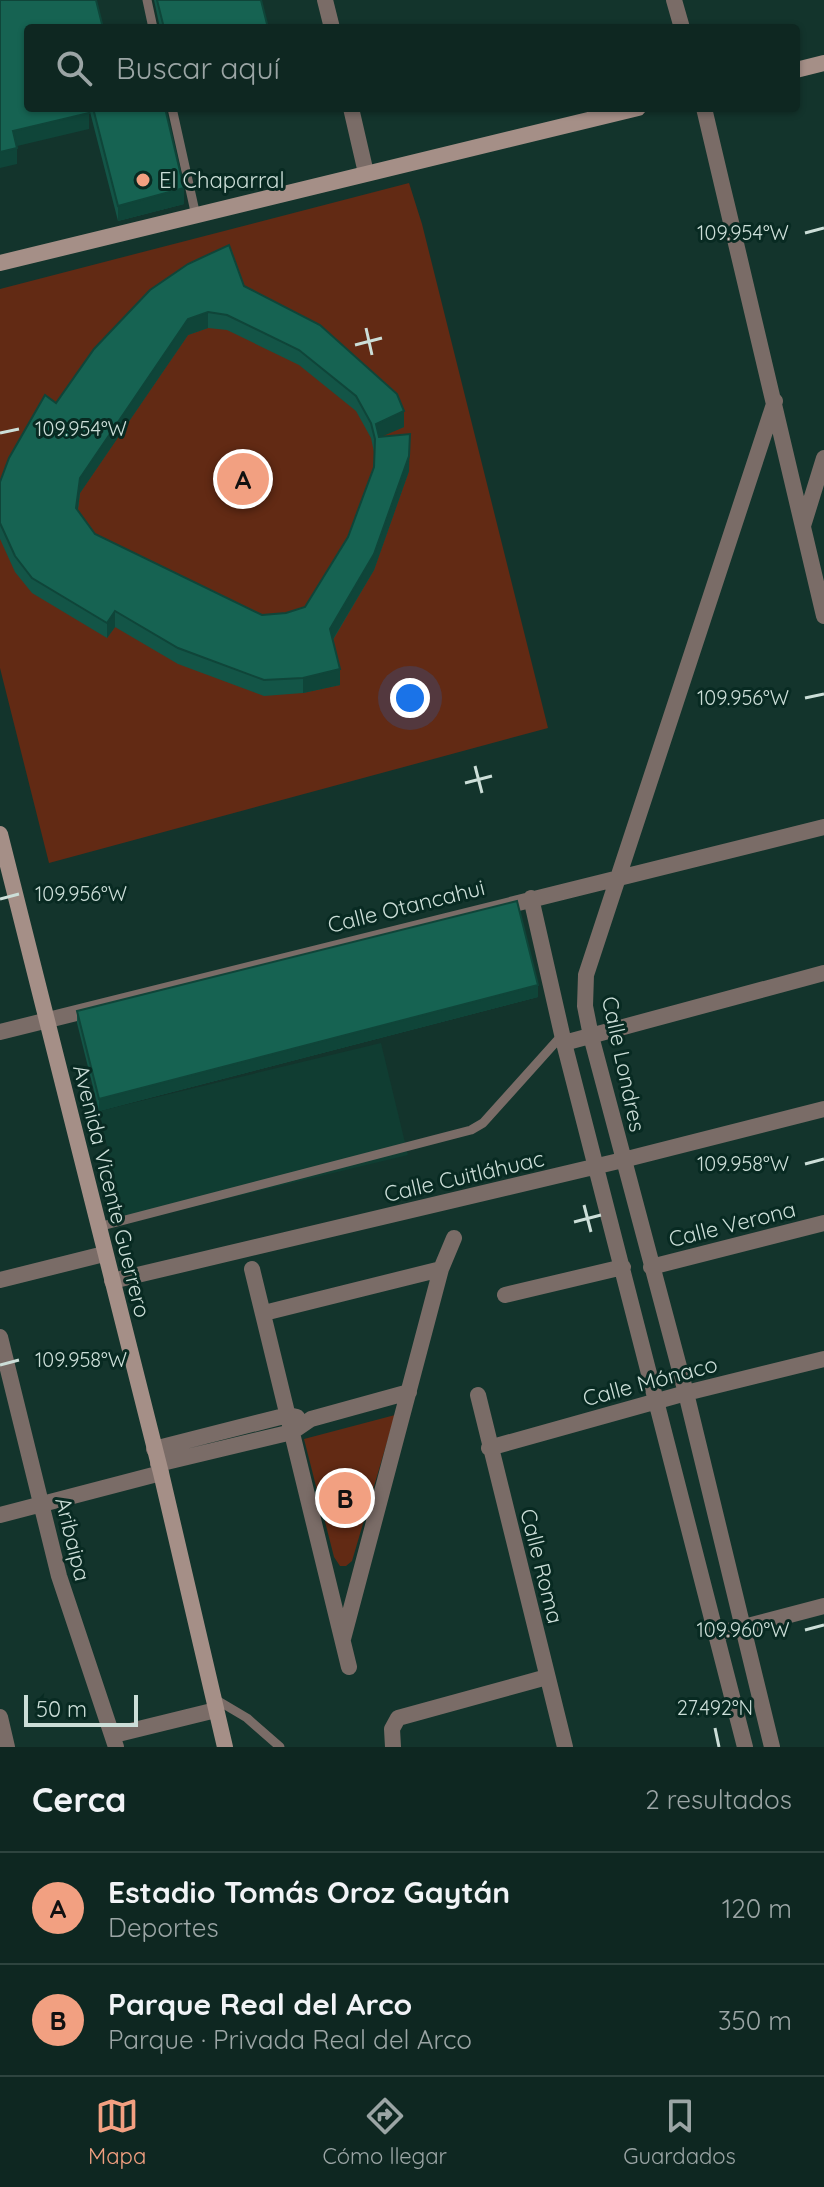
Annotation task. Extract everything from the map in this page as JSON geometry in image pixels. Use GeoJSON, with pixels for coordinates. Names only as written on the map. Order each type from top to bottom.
{"type":"FeatureCollection","features":[{"type":"Feature","properties":{"kind":"main road"},"geometry":{"type":"LineString","coordinates":[[800,69],[824,63]]}},
{"type":"Feature","properties":{"kind":"main road"},"geometry":{"type":"LineString","coordinates":[[0,263],[621,112]]}},
{"type":"Feature","properties":{"kind":"main road","name":"Avenida Vicente Guerrero"},"geometry":{"type":"LineString","coordinates":[[0,834],[158,1462],[225,1747]]}},
{"type":"Feature","properties":{"kind":"street"},"geometry":{"type":"LineString","coordinates":[[325,0],[331,24]]}},
{"type":"Feature","properties":{"kind":"street"},"geometry":{"type":"LineString","coordinates":[[674,0],[681,24]]}},
{"type":"Feature","properties":{"kind":"street"},"geometry":{"type":"LineString","coordinates":[[352,112],[366,173]]}},
{"type":"Feature","properties":{"kind":"street"},"geometry":{"type":"LineString","coordinates":[[705,112],[824,616]]}},
{"type":"Feature","properties":{"kind":"street","name":"Calle Londres"},"geometry":{"type":"LineString","coordinates":[[772,1747],[686,1393],[585,1006],[586,975],[775,401]]}},
{"type":"Feature","properties":{"kind":"street"},"geometry":{"type":"LineString","coordinates":[[802,527],[824,458]]}},
{"type":"Feature","properties":{"kind":"street","name":"Calle Otancahui"},"geometry":{"type":"LineString","coordinates":[[0,1032],[824,827]]}},
{"type":"Feature","properties":{"kind":"street"},"geometry":{"type":"LineString","coordinates":[[531,898],[596,1167],[745,1747]]}},
{"type":"Feature","properties":{"kind":"street"},"geometry":{"type":"LineString","coordinates":[[564,1038],[591,1036],[824,973]]}},
{"type":"Feature","properties":{"kind":"street","name":"Calle Cuitláhuac"},"geometry":{"type":"LineString","coordinates":[[112,1281],[596,1167],[824,1109]]}},
{"type":"Feature","properties":{"kind":"street","name":"Calle Verona"},"geometry":{"type":"LineString","coordinates":[[651,1267],[824,1223]]}},
{"type":"Feature","properties":{"kind":"street"},"geometry":{"type":"LineString","coordinates":[[343,1639],[441,1269],[454,1238]]}},
{"type":"Feature","properties":{"kind":"street"},"geometry":{"type":"LineString","coordinates":[[0,1280],[104,1254]]}},
{"type":"Feature","properties":{"kind":"street"},"geometry":{"type":"LineString","coordinates":[[505,1295],[623,1267]]}},
{"type":"Feature","properties":{"kind":"street"},"geometry":{"type":"LineString","coordinates":[[252,1269],[349,1667]]}},
{"type":"Feature","properties":{"kind":"street"},"geometry":{"type":"LineString","coordinates":[[264,1313],[441,1269]]}},
{"type":"Feature","properties":{"kind":"street","name":"Aribaipa"},"geometry":{"type":"LineString","coordinates":[[0,1337],[68,1606],[115,1741]]}},
{"type":"Feature","properties":{"kind":"street","name":"Calle Mónaco"},"geometry":{"type":"LineString","coordinates":[[489,1448],[658,1400],[824,1359]]}},
{"type":"Feature","properties":{"kind":"street"},"geometry":{"type":"LineString","coordinates":[[158,1462],[292,1432],[311,1419],[409,1392]]}},
{"type":"Feature","properties":{"kind":"street","name":"Calle Roma"},"geometry":{"type":"LineString","coordinates":[[478,1395],[565,1747]]}},
{"type":"Feature","properties":{"kind":"street"},"geometry":{"type":"LineString","coordinates":[[0,1515],[42,1504],[288,1415],[311,1419]]}},
{"type":"Feature","properties":{"kind":"street"},"geometry":{"type":"LineString","coordinates":[[717,1634],[824,1606]]}},
{"type":"Feature","properties":{"kind":"street"},"geometry":{"type":"LineString","coordinates":[[393,1747],[392,1729],[398,1718],[547,1677]]}},
{"type":"Feature","properties":{"kind":"street"},"geometry":{"type":"LineString","coordinates":[[115,1741],[214,1704]]}},
{"type":"Feature","properties":{"kind":"street"},"geometry":{"type":"LineString","coordinates":[[0,1717],[7,1747]]}},
{"type":"Feature","properties":{"kind":"lane"},"geometry":{"type":"LineString","coordinates":[[147,0],[152,24]]}},
{"type":"Feature","properties":{"kind":"lane"},"geometry":{"type":"LineString","coordinates":[[173,112],[196,216]]}},
{"type":"Feature","properties":{"kind":"lane"},"geometry":{"type":"LineString","coordinates":[[98,1227],[471,1130],[483,1123],[564,1038]]}},
{"type":"Feature","properties":{"kind":"lane"},"geometry":{"type":"LineString","coordinates":[[214,1704],[247,1718],[280,1747]]}},
{"type":"Feature","properties":{"kind":"shaded area"},"geometry":{"type":"Polygon","coordinates":[[[409,183],[422,224],[548,728],[49,863],[0,668],[0,289],[409,183]]]}},
{"type":"Feature","properties":{"kind":"shaded area"},"geometry":{"type":"Polygon","coordinates":[[[381,1043],[408,1155],[125,1223],[99,1111],[381,1043]]]}},
{"type":"Feature","properties":{"kind":"shaded area"},"geometry":{"type":"Polygon","coordinates":[[[395,1415],[352,1561],[340,1566],[334,1557],[304,1439],[395,1415]]]}},
{"type":"Feature","properties":{"kind":"building"},"geometry":{"type":"Polygon","coordinates":[[[0,0],[96,0],[102,24],[24,24],[24,112],[89,113],[13,131],[17,148],[0,152],[0,0]]]}},
{"type":"Feature","properties":{"kind":"building"},"geometry":{"type":"Polygon","coordinates":[[[157,0],[261,0],[267,24],[163,24],[157,0]]]}},
{"type":"Feature","properties":{"kind":"building"},"geometry":{"type":"Polygon","coordinates":[[[94,112],[166,112],[184,188],[118,206],[94,112]]]}},
{"type":"Feature","properties":{"kind":"building"},"geometry":{"type":"Polygon","coordinates":[[[229,245],[244,286],[320,325],[397,394],[404,411],[376,424],[379,437],[410,434],[409,456],[374,554],[330,629],[340,669],[303,678],[264,680],[178,648],[115,611],[107,623],[32,578],[15,556],[0,523],[0,482],[9,458],[45,395],[56,403],[94,349],[150,290],[188,264],[229,245]],[[208,312],[188,319],[80,478],[76,508],[95,534],[262,615],[286,613],[305,607],[348,537],[374,467],[375,439],[371,423],[356,396],[299,350],[227,315],[208,312]]]}},
{"type":"Feature","properties":{"kind":"building"},"geometry":{"type":"Polygon","coordinates":[[[517,901],[538,985],[99,1099],[77,1011],[517,901]]]}},
{"type":"Feature","properties":{"kind":"place","name":"El Chaparral"},"geometry":{"type":"Point","coordinates":[143,180]}},
{"type":"Feature","properties":{"kind":"place","name":"Estadio Tomás Oroz Gaytán"},"geometry":{"type":"Point","coordinates":[243,479]}},
{"type":"Feature","properties":{"kind":"place","name":"Parque Real del Arco"},"geometry":{"type":"Point","coordinates":[345,1498]}}]}
